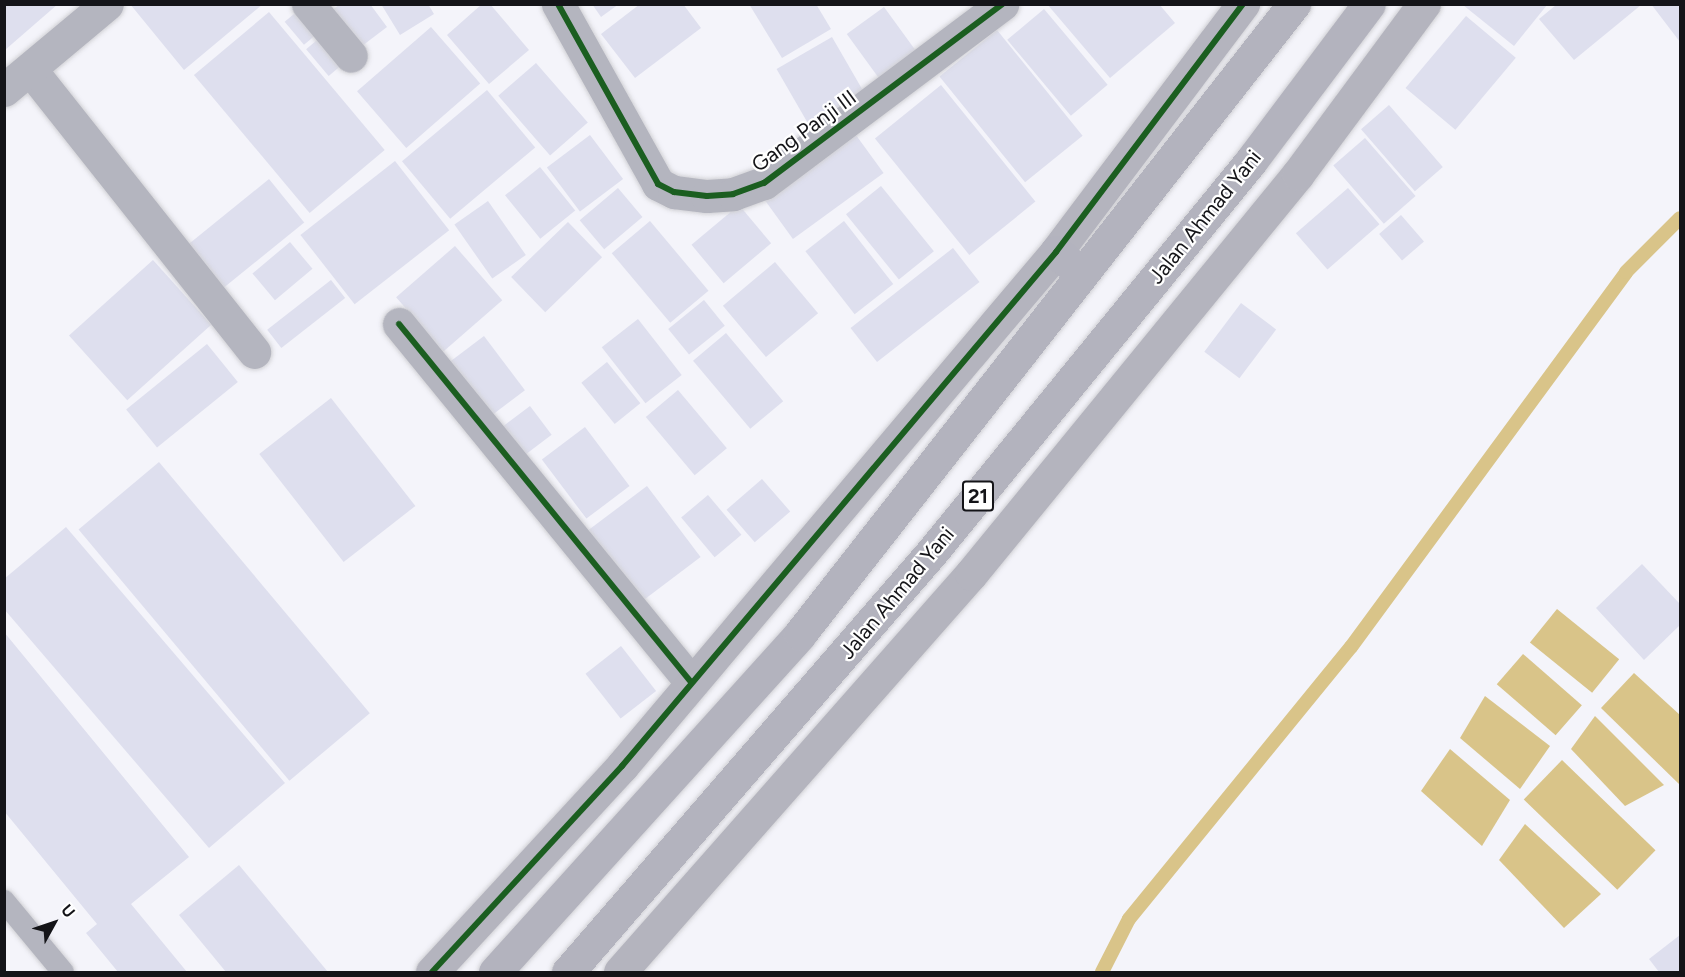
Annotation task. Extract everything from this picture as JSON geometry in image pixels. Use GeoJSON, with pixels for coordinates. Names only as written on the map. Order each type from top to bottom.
{"type":"FeatureCollection","features":[{"type":"Feature","properties":{"kind":"highway","name":"21"},"geometry":{"type":"LineString","coordinates":[[495,972],[800,634],[1294,4]]}},
{"type":"Feature","properties":{"kind":"highway","name":"Jalan Ahmad Yani"},"geometry":{"type":"LineString","coordinates":[[568,972],[932,552],[1251,162],[1370,4]]}},
{"type":"Feature","properties":{"kind":"highway"},"geometry":{"type":"LineString","coordinates":[[1056,252],[1082,274]]}},
{"type":"Feature","properties":{"kind":"street"},"geometry":{"type":"LineString","coordinates":[[4,90],[107,4]]}},
{"type":"Feature","properties":{"kind":"street"},"geometry":{"type":"LineString","coordinates":[[308,4],[351,56]]}},
{"type":"Feature","properties":{"kind":"street","name":"Gang Panji III"},"geometry":{"type":"LineString","coordinates":[[558,4],[658,184],[674,192],[707,196],[733,194],[764,183],[1002,4]]}},
{"type":"Feature","properties":{"kind":"street"},"geometry":{"type":"LineString","coordinates":[[432,972],[622,766],[1056,252],[1243,4]]}},
{"type":"Feature","properties":{"kind":"street"},"geometry":{"type":"LineString","coordinates":[[620,972],[978,565],[1298,174],[1424,4]]}},
{"type":"Feature","properties":{"kind":"street"},"geometry":{"type":"LineString","coordinates":[[30,69],[255,352]]}},
{"type":"Feature","properties":{"kind":"street"},"geometry":{"type":"LineString","coordinates":[[399,324],[691,682]]}},
{"type":"Feature","properties":{"kind":"lane"},"geometry":{"type":"LineString","coordinates":[[4,901],[63,972]]}},
{"type":"Feature","properties":{"kind":"shaded area"},"geometry":{"type":"Polygon","coordinates":[[[1557,609],[1619,659],[1592,693],[1530,642],[1557,609]]]}},
{"type":"Feature","properties":{"kind":"shaded area"},"geometry":{"type":"Polygon","coordinates":[[[1523,654],[1582,705],[1556,735],[1497,684],[1523,654]]]}},
{"type":"Feature","properties":{"kind":"shaded area"},"geometry":{"type":"Polygon","coordinates":[[[1634,673],[1680,715],[1680,785],[1601,708],[1634,673]]]}},
{"type":"Feature","properties":{"kind":"shaded area"},"geometry":{"type":"Polygon","coordinates":[[[1485,696],[1550,746],[1520,789],[1460,738],[1485,696]]]}},
{"type":"Feature","properties":{"kind":"shaded area"},"geometry":{"type":"Polygon","coordinates":[[[1595,716],[1664,785],[1625,806],[1571,749],[1595,716]]]}},
{"type":"Feature","properties":{"kind":"shaded area"},"geometry":{"type":"Polygon","coordinates":[[[1450,749],[1510,800],[1482,846],[1421,791],[1450,749]]]}},
{"type":"Feature","properties":{"kind":"shaded area"},"geometry":{"type":"Polygon","coordinates":[[[1562,760],[1656,850],[1617,890],[1524,800],[1562,760]]]}},
{"type":"Feature","properties":{"kind":"shaded area"},"geometry":{"type":"Polygon","coordinates":[[[1525,824],[1601,894],[1564,928],[1499,860],[1525,824]]]}},
{"type":"Feature","properties":{"kind":"building"},"geometry":{"type":"Polygon","coordinates":[[[5,4],[58,4],[5,50],[5,4]]]}},
{"type":"Feature","properties":{"kind":"building"},"geometry":{"type":"Polygon","coordinates":[[[130,4],[263,4],[184,70],[130,4]]]}},
{"type":"Feature","properties":{"kind":"building"},"geometry":{"type":"Polygon","coordinates":[[[340,4],[370,4],[387,27],[358,49],[331,11],[340,4]]]}},
{"type":"Feature","properties":{"kind":"building"},"geometry":{"type":"Polygon","coordinates":[[[381,4],[428,4],[434,14],[400,35],[381,4]]]}},
{"type":"Feature","properties":{"kind":"building"},"geometry":{"type":"Polygon","coordinates":[[[482,4],[490,4],[529,50],[489,84],[447,35],[482,4]]]}},
{"type":"Feature","properties":{"kind":"building"},"geometry":{"type":"Polygon","coordinates":[[[592,4],[619,4],[601,17],[592,4]]]}},
{"type":"Feature","properties":{"kind":"building"},"geometry":{"type":"Polygon","coordinates":[[[640,4],[683,4],[701,28],[635,78],[601,34],[640,4]]]}},
{"type":"Feature","properties":{"kind":"building"},"geometry":{"type":"Polygon","coordinates":[[[749,4],[816,4],[831,29],[782,58],[749,4]]]}},
{"type":"Feature","properties":{"kind":"building"},"geometry":{"type":"Polygon","coordinates":[[[1047,4],[1159,4],[1175,23],[1110,78],[1047,4]]]}},
{"type":"Feature","properties":{"kind":"building"},"geometry":{"type":"Polygon","coordinates":[[[1651,4],[1680,4],[1680,42],[1651,4]]]}},
{"type":"Feature","properties":{"kind":"building"},"geometry":{"type":"Polygon","coordinates":[[[1463,5],[1547,5],[1514,46],[1463,5]]]}},
{"type":"Feature","properties":{"kind":"building"},"geometry":{"type":"Polygon","coordinates":[[[1556,5],[1641,5],[1574,60],[1539,19],[1556,5]]]}},
{"type":"Feature","properties":{"kind":"building"},"geometry":{"type":"Polygon","coordinates":[[[884,7],[919,56],[882,83],[847,34],[884,7]]]}},
{"type":"Feature","properties":{"kind":"building"},"geometry":{"type":"Polygon","coordinates":[[[300,9],[319,32],[304,45],[285,22],[300,9]]]}},
{"type":"Feature","properties":{"kind":"building"},"geometry":{"type":"Polygon","coordinates":[[[1044,9],[1108,85],[1071,116],[1007,40],[1044,9]]]}},
{"type":"Feature","properties":{"kind":"building"},"geometry":{"type":"Polygon","coordinates":[[[269,12],[385,150],[310,213],[194,75],[269,12]]]}},
{"type":"Feature","properties":{"kind":"building"},"geometry":{"type":"Polygon","coordinates":[[[1466,16],[1516,58],[1455,130],[1406,88],[1466,16]]]}},
{"type":"Feature","properties":{"kind":"building"},"geometry":{"type":"Polygon","coordinates":[[[431,27],[480,84],[406,148],[357,91],[431,27]]]}},
{"type":"Feature","properties":{"kind":"building"},"geometry":{"type":"Polygon","coordinates":[[[997,30],[1083,136],[1025,182],[939,77],[997,30]]]}},
{"type":"Feature","properties":{"kind":"building"},"geometry":{"type":"Polygon","coordinates":[[[323,35],[345,62],[329,76],[306,49],[323,35]]]}},
{"type":"Feature","properties":{"kind":"building"},"geometry":{"type":"Polygon","coordinates":[[[832,37],[866,95],[810,127],[777,69],[832,37]]]}},
{"type":"Feature","properties":{"kind":"building"},"geometry":{"type":"Polygon","coordinates":[[[536,63],[588,123],[550,155],[498,96],[536,63]]]}},
{"type":"Feature","properties":{"kind":"building"},"geometry":{"type":"Polygon","coordinates":[[[941,85],[1035,202],[969,255],[875,138],[941,85]]]}},
{"type":"Feature","properties":{"kind":"building"},"geometry":{"type":"Polygon","coordinates":[[[487,90],[535,147],[450,219],[402,161],[487,90]]]}},
{"type":"Feature","properties":{"kind":"building"},"geometry":{"type":"Polygon","coordinates":[[[1389,105],[1443,167],[1415,191],[1361,129],[1389,105]]]}},
{"type":"Feature","properties":{"kind":"building"},"geometry":{"type":"Polygon","coordinates":[[[853,131],[884,173],[793,239],[762,197],[853,131]]]}},
{"type":"Feature","properties":{"kind":"building"},"geometry":{"type":"Polygon","coordinates":[[[590,135],[623,179],[580,211],[547,167],[590,135]]]}},
{"type":"Feature","properties":{"kind":"building"},"geometry":{"type":"Polygon","coordinates":[[[1365,138],[1416,196],[1384,224],[1333,166],[1365,138]]]}},
{"type":"Feature","properties":{"kind":"building"},"geometry":{"type":"Polygon","coordinates":[[[395,161],[449,230],[355,304],[300,235],[395,161]]]}},
{"type":"Feature","properties":{"kind":"building"},"geometry":{"type":"Polygon","coordinates":[[[540,167],[575,211],[540,239],[505,195],[540,167]]]}},
{"type":"Feature","properties":{"kind":"building"},"geometry":{"type":"Polygon","coordinates":[[[269,179],[304,223],[220,290],[185,247],[269,179]]]}},
{"type":"Feature","properties":{"kind":"building"},"geometry":{"type":"Polygon","coordinates":[[[881,186],[934,251],[899,280],[846,214],[881,186]]]}},
{"type":"Feature","properties":{"kind":"building"},"geometry":{"type":"Polygon","coordinates":[[[618,188],[642,217],[604,249],[580,220],[618,188]]]}},
{"type":"Feature","properties":{"kind":"building"},"geometry":{"type":"Polygon","coordinates":[[[1348,188],[1379,224],[1327,269],[1296,233],[1348,188]]]}},
{"type":"Feature","properties":{"kind":"building"},"geometry":{"type":"Polygon","coordinates":[[[488,201],[526,255],[492,279],[454,225],[488,201]]]}},
{"type":"Feature","properties":{"kind":"building"},"geometry":{"type":"Polygon","coordinates":[[[739,205],[771,243],[724,283],[692,245],[739,205]]]}},
{"type":"Feature","properties":{"kind":"building"},"geometry":{"type":"Polygon","coordinates":[[[1401,215],[1424,241],[1402,260],[1379,234],[1401,215]]]}},
{"type":"Feature","properties":{"kind":"building"},"geometry":{"type":"Polygon","coordinates":[[[650,221],[708,291],[670,323],[612,253],[650,221]]]}},
{"type":"Feature","properties":{"kind":"building"},"geometry":{"type":"Polygon","coordinates":[[[844,221],[893,284],[855,314],[805,251],[844,221]]]}},
{"type":"Feature","properties":{"kind":"building"},"geometry":{"type":"Polygon","coordinates":[[[568,222],[602,257],[545,312],[511,277],[568,222]]]}},
{"type":"Feature","properties":{"kind":"building"},"geometry":{"type":"Polygon","coordinates":[[[290,242],[312,269],[275,300],[252,273],[290,242]]]}},
{"type":"Feature","properties":{"kind":"building"},"geometry":{"type":"Polygon","coordinates":[[[455,246],[502,300],[443,352],[396,297],[455,246]]]}},
{"type":"Feature","properties":{"kind":"building"},"geometry":{"type":"Polygon","coordinates":[[[953,248],[979,282],[877,362],[851,328],[953,248]]]}},
{"type":"Feature","properties":{"kind":"building"},"geometry":{"type":"Polygon","coordinates":[[[153,260],[211,325],[127,400],[69,336],[153,260]]]}},
{"type":"Feature","properties":{"kind":"building"},"geometry":{"type":"Polygon","coordinates":[[[775,262],[818,313],[766,357],[723,306],[775,262]]]}},
{"type":"Feature","properties":{"kind":"building"},"geometry":{"type":"Polygon","coordinates":[[[331,280],[345,298],[281,348],[267,330],[331,280]]]}},
{"type":"Feature","properties":{"kind":"building"},"geometry":{"type":"Polygon","coordinates":[[[704,300],[725,326],[689,355],[668,329],[704,300]]]}},
{"type":"Feature","properties":{"kind":"building"},"geometry":{"type":"Polygon","coordinates":[[[1241,303],[1276,329],[1239,378],[1204,352],[1241,303]]]}},
{"type":"Feature","properties":{"kind":"building"},"geometry":{"type":"Polygon","coordinates":[[[638,319],[682,375],[645,403],[602,347],[638,319]]]}},
{"type":"Feature","properties":{"kind":"building"},"geometry":{"type":"Polygon","coordinates":[[[726,333],[783,401],[750,429],[693,361],[726,333]]]}},
{"type":"Feature","properties":{"kind":"building"},"geometry":{"type":"Polygon","coordinates":[[[484,336],[525,390],[488,418],[447,364],[484,336]]]}},
{"type":"Feature","properties":{"kind":"building"},"geometry":{"type":"Polygon","coordinates":[[[207,344],[238,382],[157,448],[126,409],[207,344]]]}},
{"type":"Feature","properties":{"kind":"building"},"geometry":{"type":"Polygon","coordinates":[[[607,362],[640,403],[615,424],[581,383],[607,362]]]}},
{"type":"Feature","properties":{"kind":"building"},"geometry":{"type":"Polygon","coordinates":[[[678,390],[727,448],[695,475],[646,417],[678,390]]]}},
{"type":"Feature","properties":{"kind":"building"},"geometry":{"type":"Polygon","coordinates":[[[331,398],[415,506],[344,562],[259,454],[331,398]]]}},
{"type":"Feature","properties":{"kind":"building"},"geometry":{"type":"Polygon","coordinates":[[[530,406],[552,435],[517,461],[495,432],[530,406]]]}},
{"type":"Feature","properties":{"kind":"building"},"geometry":{"type":"Polygon","coordinates":[[[585,427],[630,486],[586,519],[542,459],[585,427]]]}},
{"type":"Feature","properties":{"kind":"building"},"geometry":{"type":"Polygon","coordinates":[[[159,462],[370,713],[289,781],[79,529],[159,462]]]}},
{"type":"Feature","properties":{"kind":"building"},"geometry":{"type":"Polygon","coordinates":[[[762,479],[790,511],[755,542],[727,510],[762,479]]]}},
{"type":"Feature","properties":{"kind":"building"},"geometry":{"type":"Polygon","coordinates":[[[647,486],[701,557],[635,606],[582,535],[647,486]]]}},
{"type":"Feature","properties":{"kind":"building"},"geometry":{"type":"Polygon","coordinates":[[[708,495],[741,535],[715,557],[681,517],[708,495]]]}},
{"type":"Feature","properties":{"kind":"building"},"geometry":{"type":"Polygon","coordinates":[[[66,527],[285,783],[209,848],[4,609],[4,579],[66,527]]]}},
{"type":"Feature","properties":{"kind":"building"},"geometry":{"type":"Polygon","coordinates":[[[1642,564],[1680,604],[1680,625],[1644,660],[1596,608],[1642,564]]]}},
{"type":"Feature","properties":{"kind":"building"},"geometry":{"type":"Polygon","coordinates":[[[4,632],[189,857],[131,904],[187,972],[118,972],[86,933],[97,924],[4,811],[4,632]]]}},
{"type":"Feature","properties":{"kind":"building"},"geometry":{"type":"Polygon","coordinates":[[[621,646],[656,691],[621,719],[586,674],[621,646]]]}},
{"type":"Feature","properties":{"kind":"building"},"geometry":{"type":"Polygon","coordinates":[[[239,865],[328,972],[226,972],[179,915],[239,865]]]}},
{"type":"Feature","properties":{"kind":"building"},"geometry":{"type":"Polygon","coordinates":[[[1680,935],[1680,972],[1659,972],[1649,959],[1680,935]]]}},
{"type":"Feature","properties":{"kind":"waterway"},"geometry":{"type":"LineString","coordinates":[[1102,972],[1129,919],[1351,647],[1626,272],[1680,218]]}},
{"type":"Feature","properties":{"kind":"cycle path"},"geometry":{"type":"LineString","coordinates":[[558,4],[658,184],[674,192],[707,196],[733,194],[764,183],[1002,4]]}},
{"type":"Feature","properties":{"kind":"cycle path"},"geometry":{"type":"LineString","coordinates":[[432,972],[622,766],[1056,252],[1243,4]]}},
{"type":"Feature","properties":{"kind":"cycle path"},"geometry":{"type":"LineString","coordinates":[[399,324],[691,682]]}}]}
